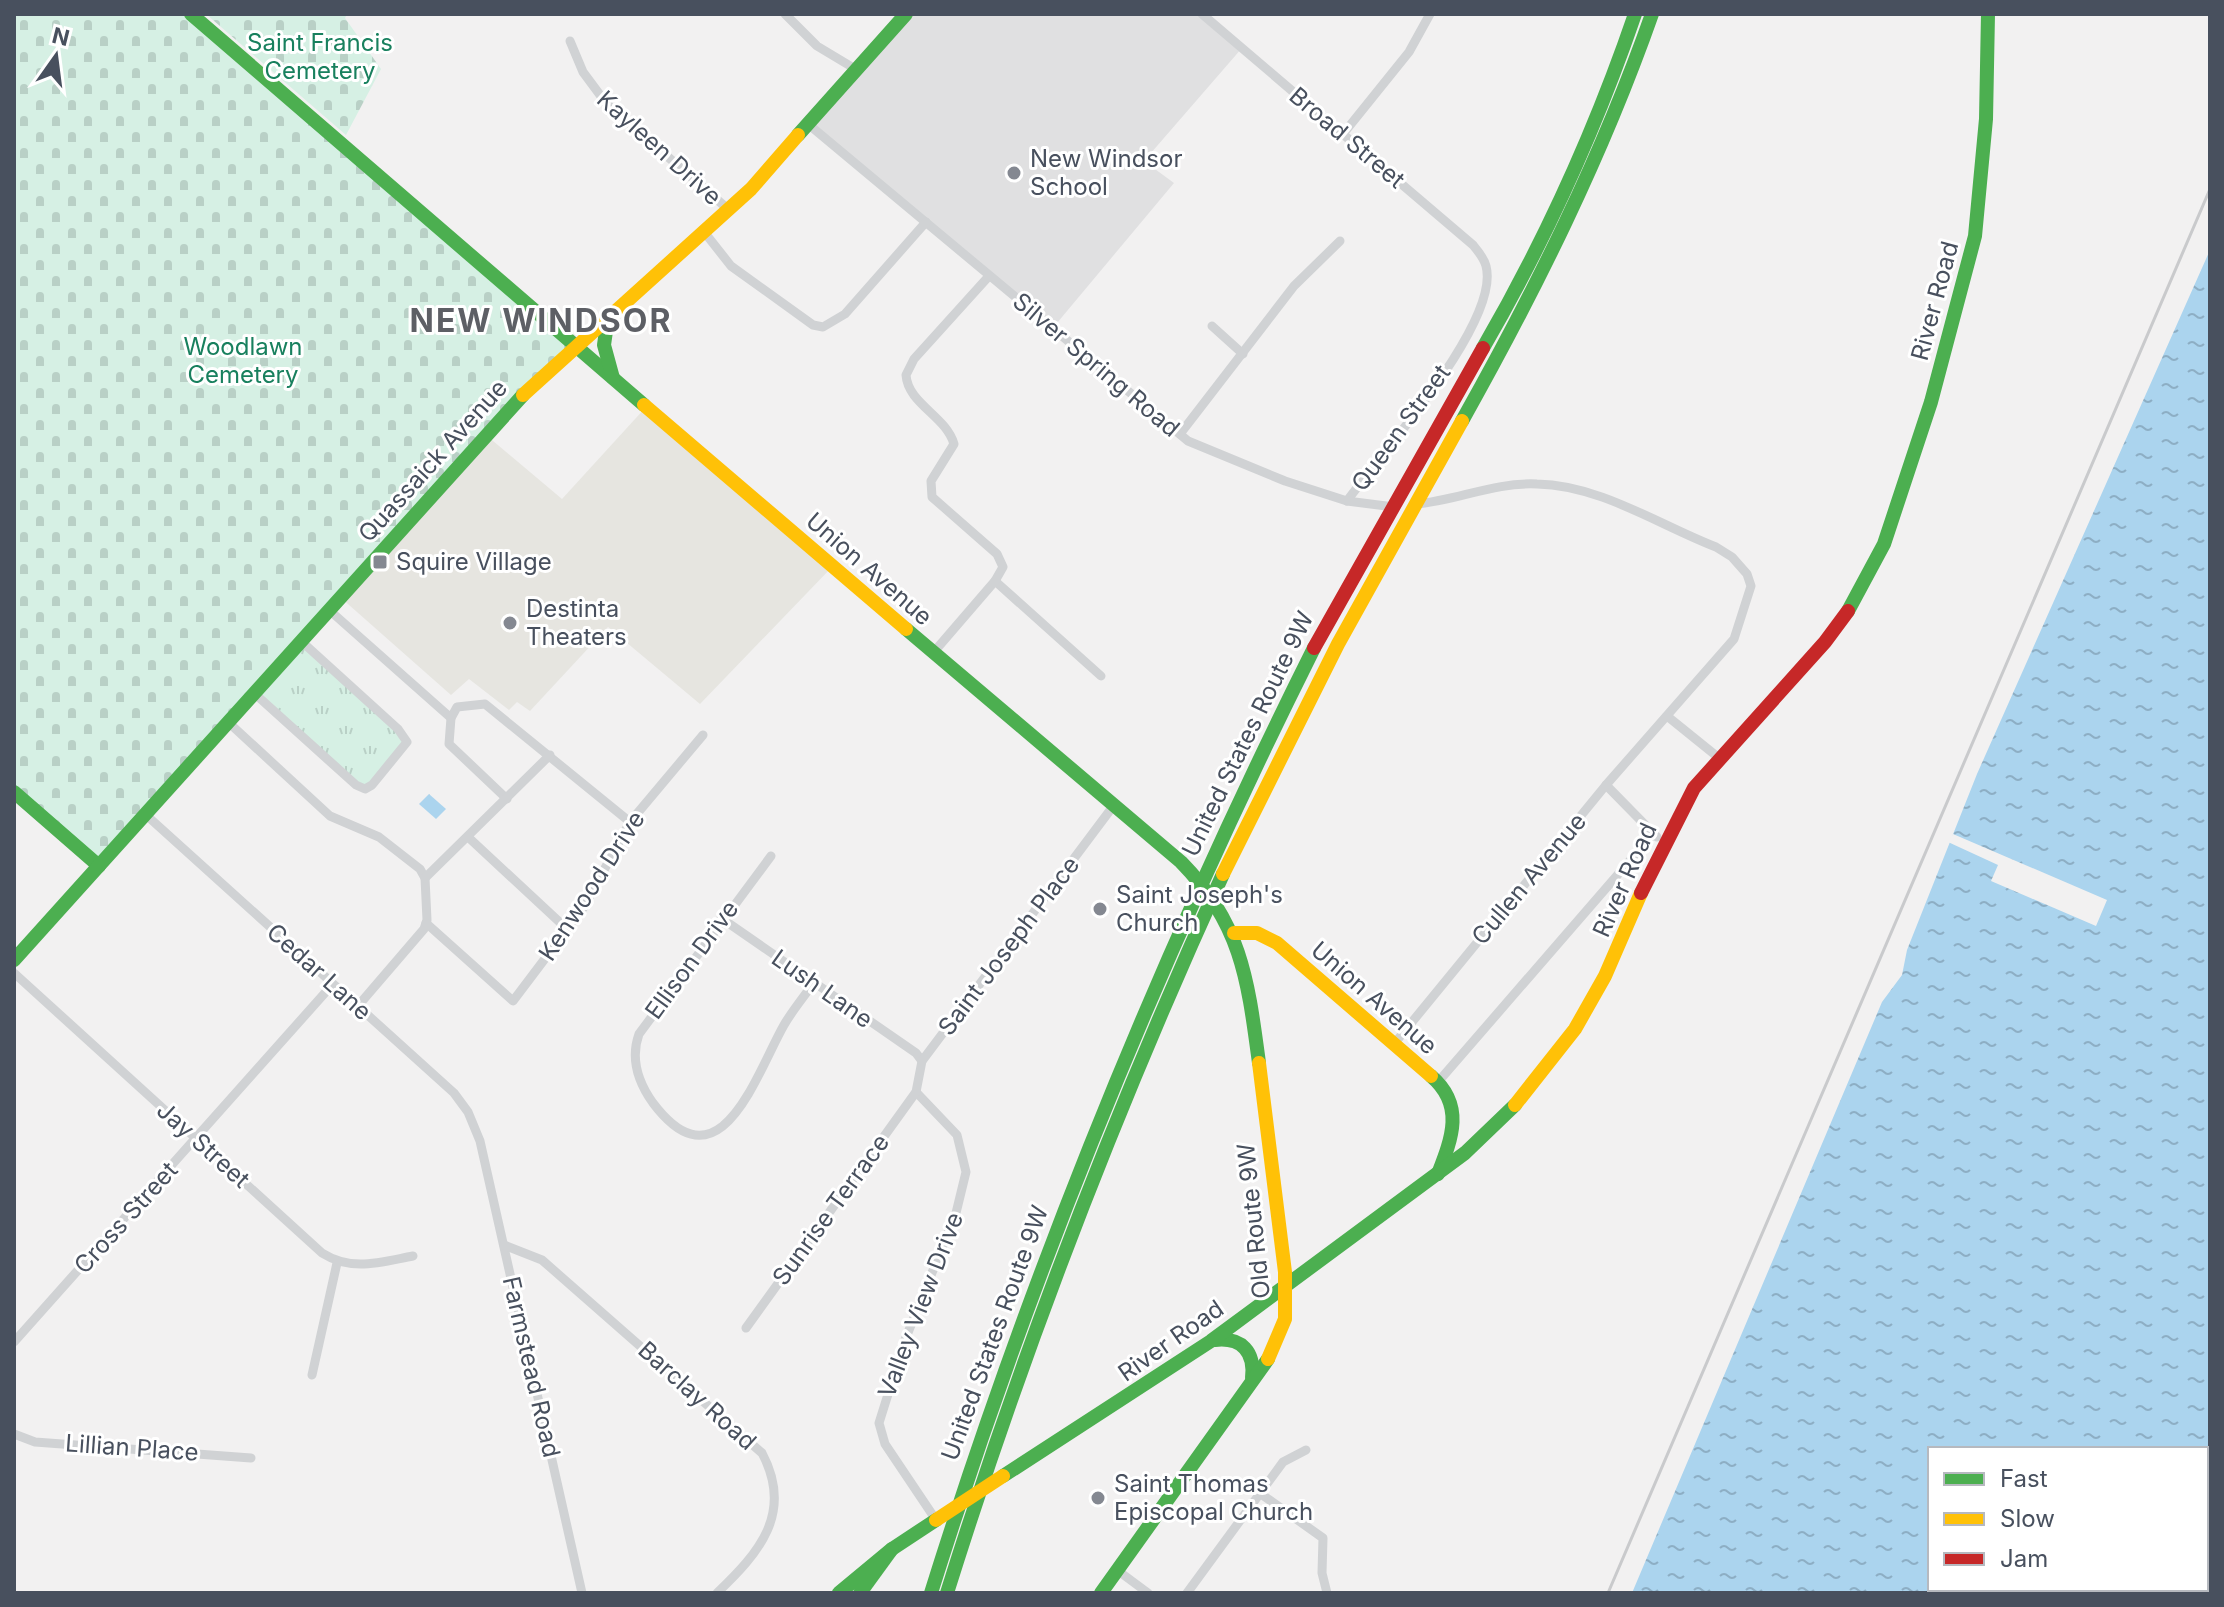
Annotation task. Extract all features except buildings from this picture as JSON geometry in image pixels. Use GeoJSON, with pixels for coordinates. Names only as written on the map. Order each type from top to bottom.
{"type":"FeatureCollection","features":[{"type":"Feature","properties":{"kind":"main road","name":"Union Avenue"},"geometry":{"type":"LineString","coordinates":[[191,14],[574,346],[1114,805],[1199,881],[1234,933],[1257,933],[1277,943],[1438,1082],[1453,1101],[1457,1115],[1438,1174]]}},
{"type":"Feature","properties":{"kind":"main road","name":"Quassaick Avenue"},"geometry":{"type":"LineString","coordinates":[[14,960],[521,397],[574,346],[729,210],[906,14]]}},
{"type":"Feature","properties":{"kind":"main road","name":"United States Route 9W"},"geometry":{"type":"LineString","coordinates":[[947,1593],[1053,1255],[1111,1086],[1199,881],[1312,653],[1389,508],[1562,199],[1597,120],[1635,14]]}},
{"type":"Feature","properties":{"kind":"main road","name":"United States Route 9W"},"geometry":{"type":"LineString","coordinates":[[931,1593],[981,1433],[1053,1255],[1213,898],[1336,648],[1575,208],[1620,103],[1652,14]]}},
{"type":"Feature","properties":{"kind":"main road","name":"River Road"},"geometry":{"type":"LineString","coordinates":[[892,1549],[1211,1341],[1438,1174],[1497,1125],[1575,1029],[1605,976],[1652,867],[1694,788],[1825,642],[1854,603],[1884,544],[1931,402],[1971,256],[1986,119],[1988,14]]}},
{"type":"Feature","properties":{"kind":"main road"},"geometry":{"type":"LineString","coordinates":[[608,316],[604,345],[613,379]]}},
{"type":"Feature","properties":{"kind":"main road"},"geometry":{"type":"LineString","coordinates":[[14,792],[99,866]]}},
{"type":"Feature","properties":{"kind":"main road","name":"Old Route 9W"},"geometry":{"type":"LineString","coordinates":[[1101,1593],[1280,1338],[1286,1285],[1249,987],[1234,933]]}},
{"type":"Feature","properties":{"kind":"main road"},"geometry":{"type":"LineString","coordinates":[[1211,1341],[1227,1338],[1247,1347],[1253,1358],[1251,1380]]}},
{"type":"Feature","properties":{"kind":"main road"},"geometry":{"type":"LineString","coordinates":[[839,1593],[892,1549]]}},
{"type":"Feature","properties":{"kind":"main road"},"geometry":{"type":"LineString","coordinates":[[860,1593],[892,1549]]}},
{"type":"Feature","properties":{"kind":"street"},"geometry":{"type":"LineString","coordinates":[[785,14],[817,46],[857,70]]}},
{"type":"Feature","properties":{"kind":"street","name":"Broad Street"},"geometry":{"type":"LineString","coordinates":[[1202,14],[1473,245],[1486,265]]}},
{"type":"Feature","properties":{"kind":"street"},"geometry":{"type":"LineString","coordinates":[[1343,134],[1409,52],[1430,14]]}},
{"type":"Feature","properties":{"kind":"street","name":"Kayleen Drive"},"geometry":{"type":"LineString","coordinates":[[570,41],[583,72],[606,103],[729,210]]}},
{"type":"Feature","properties":{"kind":"street","name":"Silver Spring Road"},"geometry":{"type":"LineString","coordinates":[[808,124],[1180,434],[1285,481],[1347,501],[1389,508],[1503,486],[1554,485],[1601,497],[1732,557],[1747,574],[1751,586],[1741,625],[1734,639],[1667,716]]}},
{"type":"Feature","properties":{"kind":"street"},"geometry":{"type":"LineString","coordinates":[[705,233],[731,266],[813,325],[823,327],[845,314],[926,222]]}},
{"type":"Feature","properties":{"kind":"street"},"geometry":{"type":"LineString","coordinates":[[1180,434],[1294,286],[1340,241]]}},
{"type":"Feature","properties":{"kind":"street","name":"Queen Street"},"geometry":{"type":"LineString","coordinates":[[1347,501],[1419,412],[1452,360],[1484,292],[1486,265]]}},
{"type":"Feature","properties":{"kind":"street"},"geometry":{"type":"LineString","coordinates":[[933,653],[995,581],[1003,567],[997,554],[929,491],[931,481],[954,444],[946,427],[913,394],[906,375],[914,359],[989,276]]}},
{"type":"Feature","properties":{"kind":"street"},"geometry":{"type":"LineString","coordinates":[[1212,326],[1243,354]]}},
{"type":"Feature","properties":{"kind":"street"},"geometry":{"type":"LineString","coordinates":[[995,581],[1101,676]]}},
{"type":"Feature","properties":{"kind":"street"},"geometry":{"type":"LineString","coordinates":[[328,609],[451,718]]}},
{"type":"Feature","properties":{"kind":"street"},"geometry":{"type":"LineString","coordinates":[[254,693],[356,785],[365,789],[403,751],[407,742],[398,729],[300,640]]}},
{"type":"Feature","properties":{"kind":"street"},"geometry":{"type":"LineString","coordinates":[[507,799],[451,748],[448,735],[457,707],[485,704],[630,822]]}},
{"type":"Feature","properties":{"kind":"street"},"geometry":{"type":"LineString","coordinates":[[1667,716],[1719,758]]}},
{"type":"Feature","properties":{"kind":"street","name":"Cullen Avenue"},"geometry":{"type":"LineString","coordinates":[[1394,1044],[1606,785],[1667,716]]}},
{"type":"Feature","properties":{"kind":"street"},"geometry":{"type":"LineString","coordinates":[[228,722],[330,816],[379,837],[420,869],[425,878],[426,923],[357,1007]]}},
{"type":"Feature","properties":{"kind":"street","name":"Kenwood Drive"},"geometry":{"type":"LineString","coordinates":[[426,923],[513,1001],[600,881],[630,822],[703,735]]}},
{"type":"Feature","properties":{"kind":"street"},"geometry":{"type":"LineString","coordinates":[[425,878],[550,755]]}},
{"type":"Feature","properties":{"kind":"street"},"geometry":{"type":"LineString","coordinates":[[1606,785],[1665,845]]}},
{"type":"Feature","properties":{"kind":"street","name":"Saint Joseph Place"},"geometry":{"type":"LineString","coordinates":[[916,1092],[922,1061],[1114,805]]}},
{"type":"Feature","properties":{"kind":"street","name":"Cedar Lane"},"geometry":{"type":"LineString","coordinates":[[145,814],[454,1093],[468,1112],[480,1141]]}},
{"type":"Feature","properties":{"kind":"street"},"geometry":{"type":"LineString","coordinates":[[1438,1082],[1653,834]]}},
{"type":"Feature","properties":{"kind":"street"},"geometry":{"type":"LineString","coordinates":[[468,837],[567,929]]}},
{"type":"Feature","properties":{"kind":"street","name":"Ellison Drive"},"geometry":{"type":"LineString","coordinates":[[771,856],[721,918],[649,1017],[636,1044],[642,1086],[655,1105],[683,1131],[704,1136],[714,1134],[726,1125],[751,1091],[785,1023],[812,985]]}},
{"type":"Feature","properties":{"kind":"street","name":"Lush Lane"},"geometry":{"type":"LineString","coordinates":[[721,918],[812,985],[916,1053],[922,1061]]}},
{"type":"Feature","properties":{"kind":"street","name":"Jay Street"},"geometry":{"type":"LineString","coordinates":[[14,973],[337,1263]]}},
{"type":"Feature","properties":{"kind":"street","name":"Cross Street"},"geometry":{"type":"LineString","coordinates":[[14,1342],[332,985]]}},
{"type":"Feature","properties":{"kind":"street","name":"Sunrise Terrace"},"geometry":{"type":"LineString","coordinates":[[746,1328],[916,1092]]}},
{"type":"Feature","properties":{"kind":"street","name":"Valley View Drive"},"geometry":{"type":"LineString","coordinates":[[916,1092],[957,1135],[966,1172],[956,1213],[905,1340],[879,1423],[885,1444],[915,1484],[936,1520]]}},
{"type":"Feature","properties":{"kind":"street","name":"Farmstead Road"},"geometry":{"type":"LineString","coordinates":[[480,1141],[582,1593]]}},
{"type":"Feature","properties":{"kind":"street","name":"Barclay Road"},"geometry":{"type":"LineString","coordinates":[[504,1245],[542,1260],[762,1453],[775,1487],[767,1534],[745,1566],[717,1593]]}},
{"type":"Feature","properties":{"kind":"street"},"geometry":{"type":"LineString","coordinates":[[312,1375],[337,1263],[354,1266],[413,1256]]}},
{"type":"Feature","properties":{"kind":"street","name":"Lillian Place"},"geometry":{"type":"LineString","coordinates":[[14,1434],[35,1442],[251,1458]]}},
{"type":"Feature","properties":{"kind":"street"},"geometry":{"type":"LineString","coordinates":[[1187,1593],[1283,1462],[1306,1450]]}},
{"type":"Feature","properties":{"kind":"street"},"geometry":{"type":"LineString","coordinates":[[1261,1494],[1323,1538],[1322,1573],[1327,1593]]}},
{"type":"Feature","properties":{"kind":"street"},"geometry":{"type":"LineString","coordinates":[[1117,1570],[1148,1593]]}},
{"type":"Feature","properties":{"kind":"shaded area","name":"New Windsor School"},"geometry":{"type":"Polygon","coordinates":[[[906,14],[1204,14],[1242,48],[1144,161],[1174,183],[1052,329],[808,124],[906,14]]]}},
{"type":"Feature","properties":{"kind":"shaded area"},"geometry":{"type":"Polygon","coordinates":[[[646,407],[832,567],[700,704],[608,627],[530,711],[517,702],[509,710],[469,679],[451,695],[340,597],[486,435],[562,499],[646,407]]]}},
{"type":"Feature","properties":{"kind":"green space","name":"Woodlawn Cemetery"},"geometry":{"type":"Polygon","coordinates":[[[14,14],[194,14],[574,346],[99,866],[14,791],[14,14]]]}},
{"type":"Feature","properties":{"kind":"green space","name":"Saint Francis Cemetery"},"geometry":{"type":"Polygon","coordinates":[[[206,14],[347,14],[345,18],[381,69],[346,135],[206,14]]]}},
{"type":"Feature","properties":{"kind":"green space"},"geometry":{"type":"Polygon","coordinates":[[[300,640],[406,738],[365,789],[254,693],[300,640]]]}},
{"type":"Feature","properties":{"kind":"water"},"geometry":{"type":"Polygon","coordinates":[[[2210,250],[2210,1593],[1632,1593],[1882,1002],[1902,975],[1907,950],[1977,774],[2210,250]]]}},
{"type":"Feature","properties":{"kind":"water"},"geometry":{"type":"Polygon","coordinates":[[[429,794],[446,809],[436,819],[419,804],[429,794]]]}},
{"type":"Feature","properties":{"kind":"pier"},"geometry":{"type":"Polygon","coordinates":[[[1953,834],[2107,900],[2096,926],[1991,881],[1998,865],[1948,842],[1953,834]]]}},
{"type":"Feature","properties":{"kind":"railway"},"geometry":{"type":"LineString","coordinates":[[1608,1593],[2210,189]]}},
{"type":"Feature","properties":{"kind":"traffic: fast"},"geometry":{"type":"LineString","coordinates":[[191,14],[644,405]]}},
{"type":"Feature","properties":{"kind":"traffic: fast"},"geometry":{"type":"LineString","coordinates":[[798,135],[906,14]]}},
{"type":"Feature","properties":{"kind":"traffic: fast"},"geometry":{"type":"LineString","coordinates":[[1483,348],[1567,185],[1635,14]]}},
{"type":"Feature","properties":{"kind":"traffic: fast"},"geometry":{"type":"LineString","coordinates":[[1462,421],[1566,221],[1612,119],[1652,14]]}},
{"type":"Feature","properties":{"kind":"traffic: fast"},"geometry":{"type":"LineString","coordinates":[[1848,611],[1884,544],[1931,402],[1975,236],[1986,119],[1988,14]]}},
{"type":"Feature","properties":{"kind":"traffic: fast"},"geometry":{"type":"LineString","coordinates":[[608,317],[604,345],[613,378]]}},
{"type":"Feature","properties":{"kind":"traffic: fast"},"geometry":{"type":"LineString","coordinates":[[14,960],[523,395]]}},
{"type":"Feature","properties":{"kind":"traffic: fast"},"geometry":{"type":"LineString","coordinates":[[906,629],[1181,862],[1201,885],[1230,931],[1239,955],[1251,1006],[1259,1063]]}},
{"type":"Feature","properties":{"kind":"traffic: fast"},"geometry":{"type":"LineString","coordinates":[[931,1593],[1012,1351],[1103,1113],[1204,879],[1314,648]]}},
{"type":"Feature","properties":{"kind":"traffic: fast"},"geometry":{"type":"LineString","coordinates":[[14,792],[99,866]]}},
{"type":"Feature","properties":{"kind":"traffic: fast"},"geometry":{"type":"LineString","coordinates":[[947,1593],[1008,1410],[1074,1229],[1146,1051],[1223,874]]}},
{"type":"Feature","properties":{"kind":"traffic: fast"},"geometry":{"type":"LineString","coordinates":[[1431,1076],[1442,1087],[1452,1110],[1451,1135],[1438,1174]]}},
{"type":"Feature","properties":{"kind":"traffic: fast"},"geometry":{"type":"LineString","coordinates":[[1003,1476],[1211,1341],[1465,1153],[1515,1105]]}},
{"type":"Feature","properties":{"kind":"traffic: fast"},"geometry":{"type":"LineString","coordinates":[[1215,1340],[1233,1341],[1245,1348],[1251,1361],[1252,1378]]}},
{"type":"Feature","properties":{"kind":"traffic: fast"},"geometry":{"type":"LineString","coordinates":[[1101,1593],[1268,1359]]}},
{"type":"Feature","properties":{"kind":"traffic: fast"},"geometry":{"type":"LineString","coordinates":[[839,1593],[892,1549],[936,1520]]}},
{"type":"Feature","properties":{"kind":"traffic: fast"},"geometry":{"type":"LineString","coordinates":[[860,1593],[892,1549]]}},
{"type":"Feature","properties":{"kind":"traffic: slow"},"geometry":{"type":"LineString","coordinates":[[523,395],[751,189],[798,135]]}},
{"type":"Feature","properties":{"kind":"traffic: slow"},"geometry":{"type":"LineString","coordinates":[[644,405],[906,629]]}},
{"type":"Feature","properties":{"kind":"traffic: slow"},"geometry":{"type":"LineString","coordinates":[[1223,874],[1338,644],[1462,421]]}},
{"type":"Feature","properties":{"kind":"traffic: slow"},"geometry":{"type":"LineString","coordinates":[[1515,1105],[1575,1029],[1605,976],[1641,893]]}},
{"type":"Feature","properties":{"kind":"traffic: slow"},"geometry":{"type":"LineString","coordinates":[[1234,933],[1257,933],[1277,943],[1431,1076]]}},
{"type":"Feature","properties":{"kind":"traffic: slow"},"geometry":{"type":"LineString","coordinates":[[1259,1063],[1285,1272],[1285,1319],[1268,1359]]}},
{"type":"Feature","properties":{"kind":"traffic: slow"},"geometry":{"type":"LineString","coordinates":[[936,1520],[1003,1476]]}},
{"type":"Feature","properties":{"kind":"traffic: jam"},"geometry":{"type":"LineString","coordinates":[[1314,648],[1483,348]]}},
{"type":"Feature","properties":{"kind":"traffic: jam"},"geometry":{"type":"LineString","coordinates":[[1641,893],[1694,788],[1825,642],[1848,611]]}},
{"type":"Feature","properties":{"kind":"place","name":"New Windsor School"},"geometry":{"type":"Point","coordinates":[1014,173]}},
{"type":"Feature","properties":{"kind":"place","name":"Squire Village"},"geometry":{"type":"Point","coordinates":[380,562]}},
{"type":"Feature","properties":{"kind":"place","name":"Destinta Theaters"},"geometry":{"type":"Point","coordinates":[510,623]}},
{"type":"Feature","properties":{"kind":"place","name":"Saint Joseph's Church"},"geometry":{"type":"Point","coordinates":[1100,909]}},
{"type":"Feature","properties":{"kind":"place","name":"Saint Thomas Episcopal Church"},"geometry":{"type":"Point","coordinates":[1098,1498]}},
{"type":"Feature","properties":{"kind":"district","name":"NEW WINDSOR"},"geometry":{"type":"Point","coordinates":[541,321]}}]}
